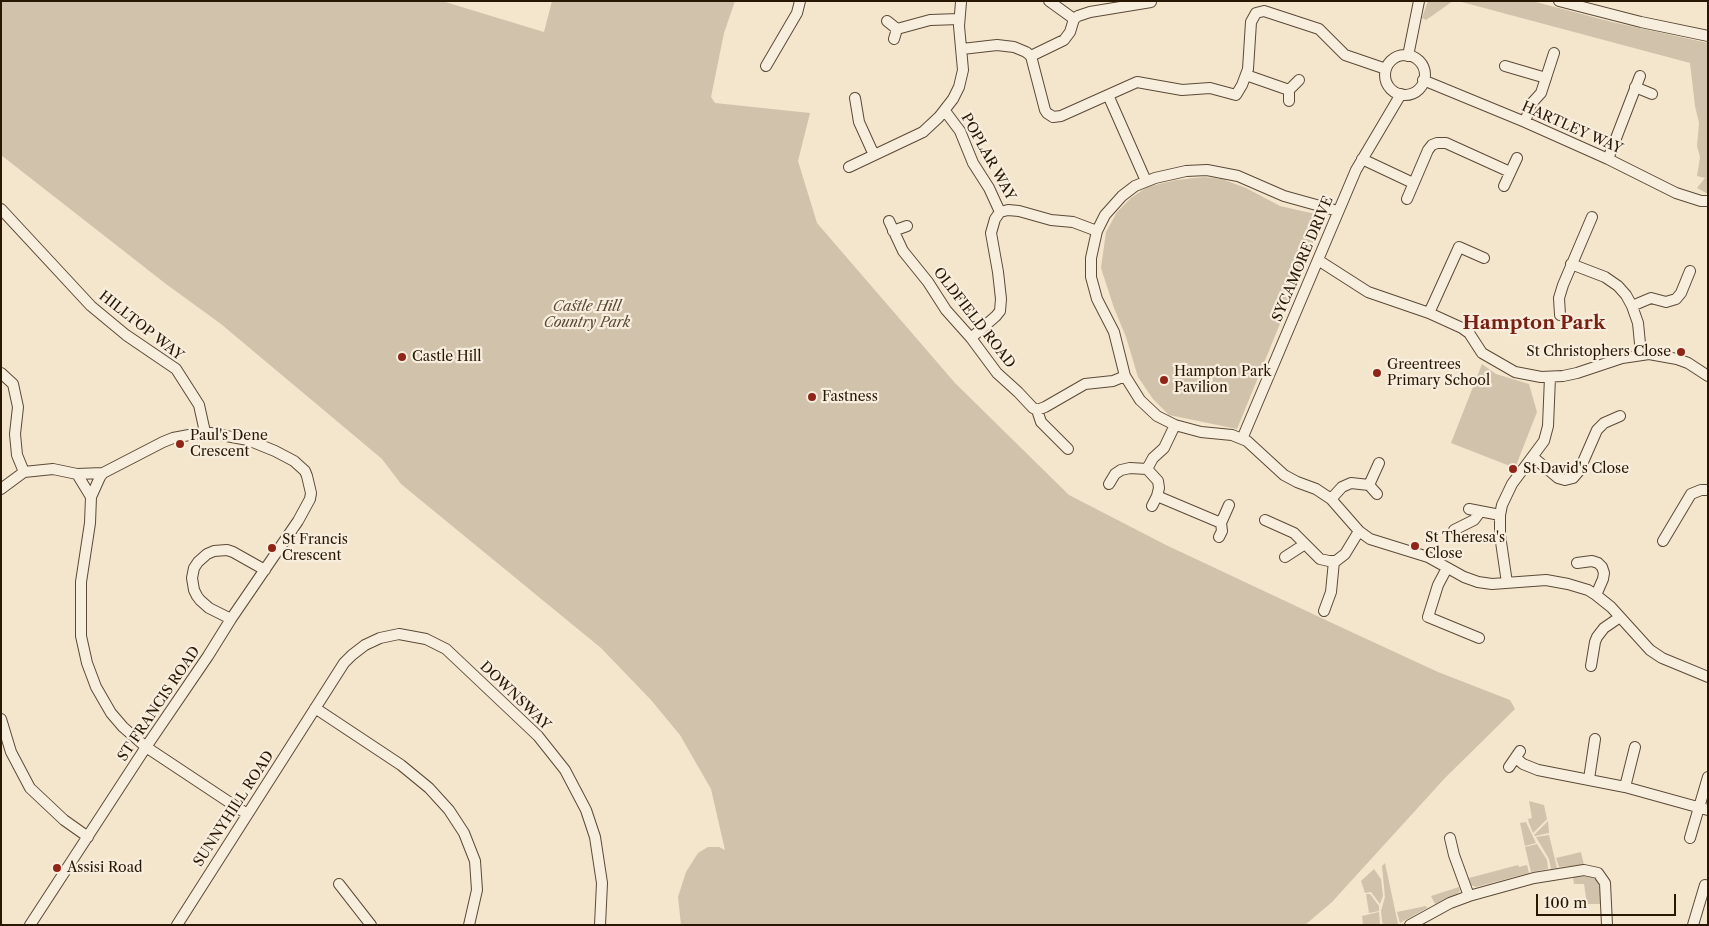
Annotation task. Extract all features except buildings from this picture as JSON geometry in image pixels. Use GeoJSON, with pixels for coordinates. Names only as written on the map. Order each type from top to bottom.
{"type":"FeatureCollection","features":[{"type":"Feature","properties":{"kind":"street"},"geometry":{"type":"LineString","coordinates":[[766,66],[797,13],[800,1]]}},
{"type":"Feature","properties":{"kind":"street"},"geometry":{"type":"LineString","coordinates":[[1049,1],[1074,18]]}},
{"type":"Feature","properties":{"kind":"street"},"geometry":{"type":"LineString","coordinates":[[1408,56],[1419,1]]}},
{"type":"Feature","properties":{"kind":"street"},"geometry":{"type":"LineString","coordinates":[[1559,1],[1633,20],[1708,36]]}},
{"type":"Feature","properties":{"kind":"street"},"geometry":{"type":"LineString","coordinates":[[849,167],[919,134],[933,124],[945,111],[960,87],[962,49],[959,19],[961,2]]}},
{"type":"Feature","properties":{"kind":"street"},"geometry":{"type":"LineString","coordinates":[[1074,18],[1090,12],[1151,2]]}},
{"type":"Feature","properties":{"kind":"street"},"geometry":{"type":"LineString","coordinates":[[962,49],[1006,46],[1020,49],[1031,56],[1045,110],[1050,116],[1061,116],[1133,82],[1182,90],[1210,88],[1236,95],[1246,75],[1251,22],[1256,13],[1264,10],[1319,29],[1345,55],[1386,69]]}},
{"type":"Feature","properties":{"kind":"street"},"geometry":{"type":"LineString","coordinates":[[1031,56],[1064,40],[1070,32],[1074,18]]}},
{"type":"Feature","properties":{"kind":"street"},"geometry":{"type":"LineString","coordinates":[[887,21],[895,34],[930,20],[959,19]]}},
{"type":"Feature","properties":{"kind":"street"},"geometry":{"type":"LineString","coordinates":[[1525,122],[1531,104],[1541,93],[1554,53]]}},
{"type":"Feature","properties":{"kind":"street"},"geometry":{"type":"LineString","coordinates":[[1397,57],[1413,57],[1421,65],[1424,80],[1415,92],[1401,94],[1389,87],[1385,78],[1386,69],[1388,64],[1397,57]]}},
{"type":"Feature","properties":{"kind":"street"},"geometry":{"type":"LineString","coordinates":[[1505,66],[1546,78]]}},
{"type":"Feature","properties":{"kind":"street"},"geometry":{"type":"LineString","coordinates":[[1246,75],[1289,90]]}},
{"type":"Feature","properties":{"kind":"street"},"geometry":{"type":"LineString","coordinates":[[1608,159],[1640,76]]}},
{"type":"Feature","properties":{"kind":"street"},"geometry":{"type":"LineString","coordinates":[[1289,101],[1289,90],[1299,80]]}},
{"type":"Feature","properties":{"kind":"street","name":"HARTLEY WAY"},"geometry":{"type":"LineString","coordinates":[[1424,80],[1608,159],[1676,193],[1701,201],[1708,201]]}},
{"type":"Feature","properties":{"kind":"street"},"geometry":{"type":"LineString","coordinates":[[1636,87],[1652,94]]}},
{"type":"Feature","properties":{"kind":"street","name":"SYCAMORE DRIVE"},"geometry":{"type":"LineString","coordinates":[[1242,439],[1338,211],[1362,159],[1401,94]]}},
{"type":"Feature","properties":{"kind":"street"},"geometry":{"type":"LineString","coordinates":[[1108,95],[1146,181]]}},
{"type":"Feature","properties":{"kind":"street"},"geometry":{"type":"LineString","coordinates":[[854,98],[859,122],[874,155]]}},
{"type":"Feature","properties":{"kind":"street","name":"POPLAR WAY"},"geometry":{"type":"LineString","coordinates":[[945,111],[960,131],[973,164],[989,188],[1000,212],[1008,210],[1019,211],[1044,218],[1073,222],[1097,231]]}},
{"type":"Feature","properties":{"kind":"street"},"geometry":{"type":"LineString","coordinates":[[1407,199],[1428,150],[1432,145],[1446,144],[1510,172]]}},
{"type":"Feature","properties":{"kind":"street"},"geometry":{"type":"LineString","coordinates":[[1504,186],[1516,158]]}},
{"type":"Feature","properties":{"kind":"street"},"geometry":{"type":"LineString","coordinates":[[1362,159],[1413,183]]}},
{"type":"Feature","properties":{"kind":"street"},"geometry":{"type":"LineString","coordinates":[[1338,211],[1284,196],[1238,176],[1216,170],[1186,172],[1146,181],[1128,191],[1115,202],[1105,214],[1097,231],[1091,258],[1092,284],[1097,299],[1114,332],[1125,376],[1140,400],[1162,420],[1174,425],[1201,432],[1232,435],[1242,439],[1258,450],[1284,475],[1297,482],[1316,488],[1331,498],[1359,531],[1378,542],[1428,557],[1478,582],[1492,584],[1538,580],[1578,586],[1596,595],[1611,607],[1650,650],[1662,658],[1708,677]]}},
{"type":"Feature","properties":{"kind":"street","name":"HILLTOP WAY"},"geometry":{"type":"LineString","coordinates":[[1,209],[92,306],[126,335],[176,368],[200,405],[205,432]]}},
{"type":"Feature","properties":{"kind":"street"},"geometry":{"type":"LineString","coordinates":[[971,338],[1000,311],[1001,299],[998,272],[991,233],[995,219],[1000,212]]}},
{"type":"Feature","properties":{"kind":"street"},"geometry":{"type":"LineString","coordinates":[[1560,315],[1560,292],[1592,217]]}},
{"type":"Feature","properties":{"kind":"street","name":"OLDFIELD ROAD"},"geometry":{"type":"LineString","coordinates":[[889,221],[906,255],[928,282],[946,310],[971,338],[997,373],[1037,410],[1041,422],[1068,449]]}},
{"type":"Feature","properties":{"kind":"street"},"geometry":{"type":"LineString","coordinates":[[894,231],[907,226]]}},
{"type":"Feature","properties":{"kind":"street"},"geometry":{"type":"LineString","coordinates":[[1429,313],[1459,247],[1484,258]]}},
{"type":"Feature","properties":{"kind":"street"},"geometry":{"type":"LineString","coordinates":[[1318,260],[1368,292],[1429,313],[1466,331],[1482,353],[1503,366],[1523,374],[1550,377],[1577,373],[1622,358],[1641,354],[1677,359],[1688,363],[1708,376]]}},
{"type":"Feature","properties":{"kind":"street"},"geometry":{"type":"LineString","coordinates":[[1571,264],[1612,282],[1626,295],[1638,323],[1641,354]]}},
{"type":"Feature","properties":{"kind":"street"},"geometry":{"type":"LineString","coordinates":[[1632,306],[1651,298],[1666,302],[1676,299],[1681,293],[1690,271]]}},
{"type":"Feature","properties":{"kind":"street"},"geometry":{"type":"LineString","coordinates":[[1,373],[13,384],[18,407],[15,434],[17,455],[24,472]]}},
{"type":"Feature","properties":{"kind":"street"},"geometry":{"type":"LineString","coordinates":[[1037,410],[1085,384],[1113,381],[1125,376]]}},
{"type":"Feature","properties":{"kind":"street"},"geometry":{"type":"LineString","coordinates":[[1507,582],[1500,535],[1500,515],[1505,495],[1544,441],[1548,426],[1550,377]]}},
{"type":"Feature","properties":{"kind":"street"},"geometry":{"type":"LineString","coordinates":[[1533,457],[1558,478],[1564,480],[1573,478],[1597,430],[1604,423],[1620,416]]}},
{"type":"Feature","properties":{"kind":"street"},"geometry":{"type":"LineString","coordinates":[[1147,470],[1153,458],[1164,448],[1174,425]]}},
{"type":"Feature","properties":{"kind":"street"},"geometry":{"type":"LineString","coordinates":[[1,489],[24,472],[53,469],[77,474],[103,473],[163,442],[173,438],[205,432]]}},
{"type":"Feature","properties":{"kind":"street","name":"ST FRANCIS ROAD"},"geometry":{"type":"LineString","coordinates":[[30,925],[146,747],[298,521],[310,499],[311,493],[307,476],[294,461],[248,440],[205,432]]}},
{"type":"Feature","properties":{"kind":"street"},"geometry":{"type":"LineString","coordinates":[[1369,485],[1379,463]]}},
{"type":"Feature","properties":{"kind":"street"},"geometry":{"type":"LineString","coordinates":[[1109,484],[1115,474],[1121,470],[1130,468],[1147,470],[1158,481],[1159,488],[1152,506]]}},
{"type":"Feature","properties":{"kind":"street"},"geometry":{"type":"LineString","coordinates":[[103,473],[91,497],[90,523],[80,594],[80,628],[83,651],[94,681],[107,706],[123,727],[146,747],[247,814]]}},
{"type":"Feature","properties":{"kind":"street"},"geometry":{"type":"LineString","coordinates":[[77,474],[91,497]]}},
{"type":"Feature","properties":{"kind":"street"},"geometry":{"type":"LineString","coordinates":[[1331,498],[1348,484],[1361,483],[1369,485],[1377,494]]}},
{"type":"Feature","properties":{"kind":"street"},"geometry":{"type":"LineString","coordinates":[[1663,540],[1691,494],[1701,490],[1708,490]]}},
{"type":"Feature","properties":{"kind":"street"},"geometry":{"type":"LineString","coordinates":[[1157,496],[1221,523]]}},
{"type":"Feature","properties":{"kind":"street"},"geometry":{"type":"LineString","coordinates":[[1219,537],[1222,531],[1221,523],[1229,505]]}},
{"type":"Feature","properties":{"kind":"street"},"geometry":{"type":"LineString","coordinates":[[1469,509],[1500,515]]}},
{"type":"Feature","properties":{"kind":"street"},"geometry":{"type":"LineString","coordinates":[[1454,530],[1474,520],[1480,512]]}},
{"type":"Feature","properties":{"kind":"street"},"geometry":{"type":"LineString","coordinates":[[1264,520],[1294,533],[1320,559],[1334,561],[1339,560],[1345,554],[1359,531]]}},
{"type":"Feature","properties":{"kind":"street"},"geometry":{"type":"LineString","coordinates":[[1285,557],[1304,544]]}},
{"type":"Feature","properties":{"kind":"street"},"geometry":{"type":"LineString","coordinates":[[231,619],[203,604],[197,596],[192,578],[194,568],[198,562],[207,554],[227,550],[265,570]]}},
{"type":"Feature","properties":{"kind":"street"},"geometry":{"type":"LineString","coordinates":[[1324,610],[1331,592],[1334,561]]}},
{"type":"Feature","properties":{"kind":"street"},"geometry":{"type":"LineString","coordinates":[[1578,563],[1592,561],[1602,567],[1603,579],[1596,595]]}},
{"type":"Feature","properties":{"kind":"street"},"geometry":{"type":"LineString","coordinates":[[1447,568],[1438,585],[1426,621],[1479,638]]}},
{"type":"Feature","properties":{"kind":"street"},"geometry":{"type":"LineString","coordinates":[[1591,666],[1594,642],[1604,628],[1620,617]]}},
{"type":"Feature","properties":{"kind":"street","name":"DOWNSWAY"},"geometry":{"type":"LineString","coordinates":[[315,708],[346,660],[372,641],[391,635],[409,634],[426,639],[446,649],[538,736],[557,759],[573,783],[586,810],[598,852],[602,883],[600,925]]}},
{"type":"Feature","properties":{"kind":"street"},"geometry":{"type":"LineString","coordinates":[[315,708],[401,764],[429,788],[457,822],[470,844],[476,871],[476,899],[469,925]]}},
{"type":"Feature","properties":{"kind":"street","name":"SUNNYHILL ROAD"},"geometry":{"type":"LineString","coordinates":[[177,925],[315,708]]}},
{"type":"Feature","properties":{"kind":"street"},"geometry":{"type":"LineString","coordinates":[[1,719],[11,752],[30,788],[64,820],[88,837]]}},
{"type":"Feature","properties":{"kind":"street"},"geometry":{"type":"LineString","coordinates":[[1589,779],[1594,739]]}},
{"type":"Feature","properties":{"kind":"street"},"geometry":{"type":"LineString","coordinates":[[1625,788],[1635,747]]}},
{"type":"Feature","properties":{"kind":"street"},"geometry":{"type":"LineString","coordinates":[[1509,768],[1518,754],[1523,764],[1538,770],[1589,779],[1703,809]]}},
{"type":"Feature","properties":{"kind":"street"},"geometry":{"type":"LineString","coordinates":[[1690,838],[1703,809],[1708,777]]}},
{"type":"Feature","properties":{"kind":"street"},"geometry":{"type":"LineString","coordinates":[[1450,838],[1469,896]]}},
{"type":"Feature","properties":{"kind":"street"},"geometry":{"type":"LineString","coordinates":[[1410,925],[1437,910],[1469,896],[1532,878],[1589,870],[1598,873],[1605,883],[1607,925]]}},
{"type":"Feature","properties":{"kind":"street"},"geometry":{"type":"LineString","coordinates":[[339,884],[371,925]]}},
{"type":"Feature","properties":{"kind":"street"},"geometry":{"type":"LineString","coordinates":[[1694,925],[1705,885],[1708,886]]}},
{"type":"Feature","properties":{"kind":"green space","name":"Castle Hill Country Park"},"geometry":{"type":"Polygon","coordinates":[[[1,1],[442,1],[544,32],[552,1],[735,1],[724,33],[711,97],[715,103],[810,113],[798,161],[817,223],[955,383],[1069,495],[1166,545],[1332,623],[1438,672],[1510,700],[1515,709],[1445,778],[1332,902],[1305,925],[681,925],[678,897],[686,872],[698,853],[708,847],[719,847],[725,850],[711,789],[680,735],[651,700],[601,648],[401,484],[382,459],[221,324],[166,284],[1,155],[1,1]]]}},
{"type":"Feature","properties":{"kind":"green space"},"geometry":{"type":"Polygon","coordinates":[[[1428,1],[1453,1],[1426,20],[1422,18],[1428,1]]]}},
{"type":"Feature","properties":{"kind":"green space"},"geometry":{"type":"Polygon","coordinates":[[[1458,1],[1532,1],[1612,22],[1708,43],[1708,194],[1697,188],[1705,178],[1697,176],[1700,157],[1697,146],[1699,123],[1690,63],[1458,1]]]}},
{"type":"Feature","properties":{"kind":"green space"},"geometry":{"type":"Polygon","coordinates":[[[1204,177],[1222,179],[1246,188],[1280,206],[1324,216],[1237,429],[1169,415],[1153,399],[1138,377],[1101,268],[1106,232],[1117,212],[1131,198],[1147,187],[1176,180],[1204,177]]]}},
{"type":"Feature","properties":{"kind":"green space"},"geometry":{"type":"Polygon","coordinates":[[[1482,364],[1496,374],[1529,384],[1537,412],[1515,468],[1451,443],[1482,364]]]}},
{"type":"Feature","properties":{"kind":"green space"},"geometry":{"type":"Polygon","coordinates":[[[1529,801],[1544,805],[1547,819],[1533,833],[1528,819],[1532,818],[1529,801]]]}},
{"type":"Feature","properties":{"kind":"green space"},"geometry":{"type":"Polygon","coordinates":[[[1548,821],[1549,833],[1535,836],[1534,835],[1548,821]]]}},
{"type":"Feature","properties":{"kind":"green space"},"geometry":{"type":"Polygon","coordinates":[[[1526,822],[1536,843],[1525,846],[1520,823],[1526,822]]]}},
{"type":"Feature","properties":{"kind":"green space"},"geometry":{"type":"Polygon","coordinates":[[[1549,835],[1557,868],[1551,869],[1549,859],[1536,837],[1549,835]]]}},
{"type":"Feature","properties":{"kind":"green space"},"geometry":{"type":"Polygon","coordinates":[[[1537,844],[1547,860],[1548,869],[1531,872],[1525,847],[1537,844]]]}},
{"type":"Feature","properties":{"kind":"green space"},"geometry":{"type":"Polygon","coordinates":[[[1581,852],[1584,865],[1559,867],[1556,858],[1581,852]]]}},
{"type":"Feature","properties":{"kind":"green space"},"geometry":{"type":"Polygon","coordinates":[[[1385,863],[1397,925],[1383,925],[1382,920],[1381,911],[1385,897],[1382,866],[1385,863]]]}},
{"type":"Feature","properties":{"kind":"green space"},"geometry":{"type":"Polygon","coordinates":[[[1518,865],[1519,867],[1527,865],[1529,873],[1476,887],[1471,885],[1469,878],[1518,865]]]}},
{"type":"Feature","properties":{"kind":"green space"},"geometry":{"type":"Polygon","coordinates":[[[1374,869],[1381,879],[1383,896],[1380,904],[1371,892],[1365,893],[1361,881],[1374,869]]]}},
{"type":"Feature","properties":{"kind":"green space"},"geometry":{"type":"Polygon","coordinates":[[[1588,876],[1595,879],[1600,885],[1601,904],[1587,904],[1584,884],[1574,884],[1573,877],[1588,876]]]}},
{"type":"Feature","properties":{"kind":"green space"},"geometry":{"type":"Polygon","coordinates":[[[1459,887],[1460,891],[1456,895],[1435,904],[1431,896],[1459,887]]]}},
{"type":"Feature","properties":{"kind":"green space"},"geometry":{"type":"Polygon","coordinates":[[[1366,894],[1370,894],[1379,906],[1379,911],[1369,913],[1366,894]]]}},
{"type":"Feature","properties":{"kind":"green space"},"geometry":{"type":"Polygon","coordinates":[[[1426,906],[1427,908],[1400,923],[1397,912],[1426,906]]]}},
{"type":"Feature","properties":{"kind":"green space"},"geometry":{"type":"Polygon","coordinates":[[[1379,912],[1380,925],[1361,925],[1363,923],[1362,916],[1379,912]]]}},
{"type":"Feature","properties":{"kind":"place","name":"St Christophers Close"},"geometry":{"type":"Point","coordinates":[1681,352]}},
{"type":"Feature","properties":{"kind":"place","name":"Castle Hill"},"geometry":{"type":"Point","coordinates":[402,357]}},
{"type":"Feature","properties":{"kind":"place","name":"Greentrees Primary School"},"geometry":{"type":"Point","coordinates":[1377,373]}},
{"type":"Feature","properties":{"kind":"place","name":"Hampton Park Pavilion"},"geometry":{"type":"Point","coordinates":[1164,380]}},
{"type":"Feature","properties":{"kind":"place","name":"Fastness"},"geometry":{"type":"Point","coordinates":[812,397]}},
{"type":"Feature","properties":{"kind":"place","name":"Paul's Dene Crescent"},"geometry":{"type":"Point","coordinates":[180,444]}},
{"type":"Feature","properties":{"kind":"place","name":"St David's Close"},"geometry":{"type":"Point","coordinates":[1513,469]}},
{"type":"Feature","properties":{"kind":"place","name":"St Theresa's Close"},"geometry":{"type":"Point","coordinates":[1415,546]}},
{"type":"Feature","properties":{"kind":"place","name":"St Francis Crescent"},"geometry":{"type":"Point","coordinates":[272,548]}},
{"type":"Feature","properties":{"kind":"place","name":"Assisi Road"},"geometry":{"type":"Point","coordinates":[57,868]}},
{"type":"Feature","properties":{"kind":"district","name":"Hampton Park"},"geometry":{"type":"Point","coordinates":[1534,324]}}]}
